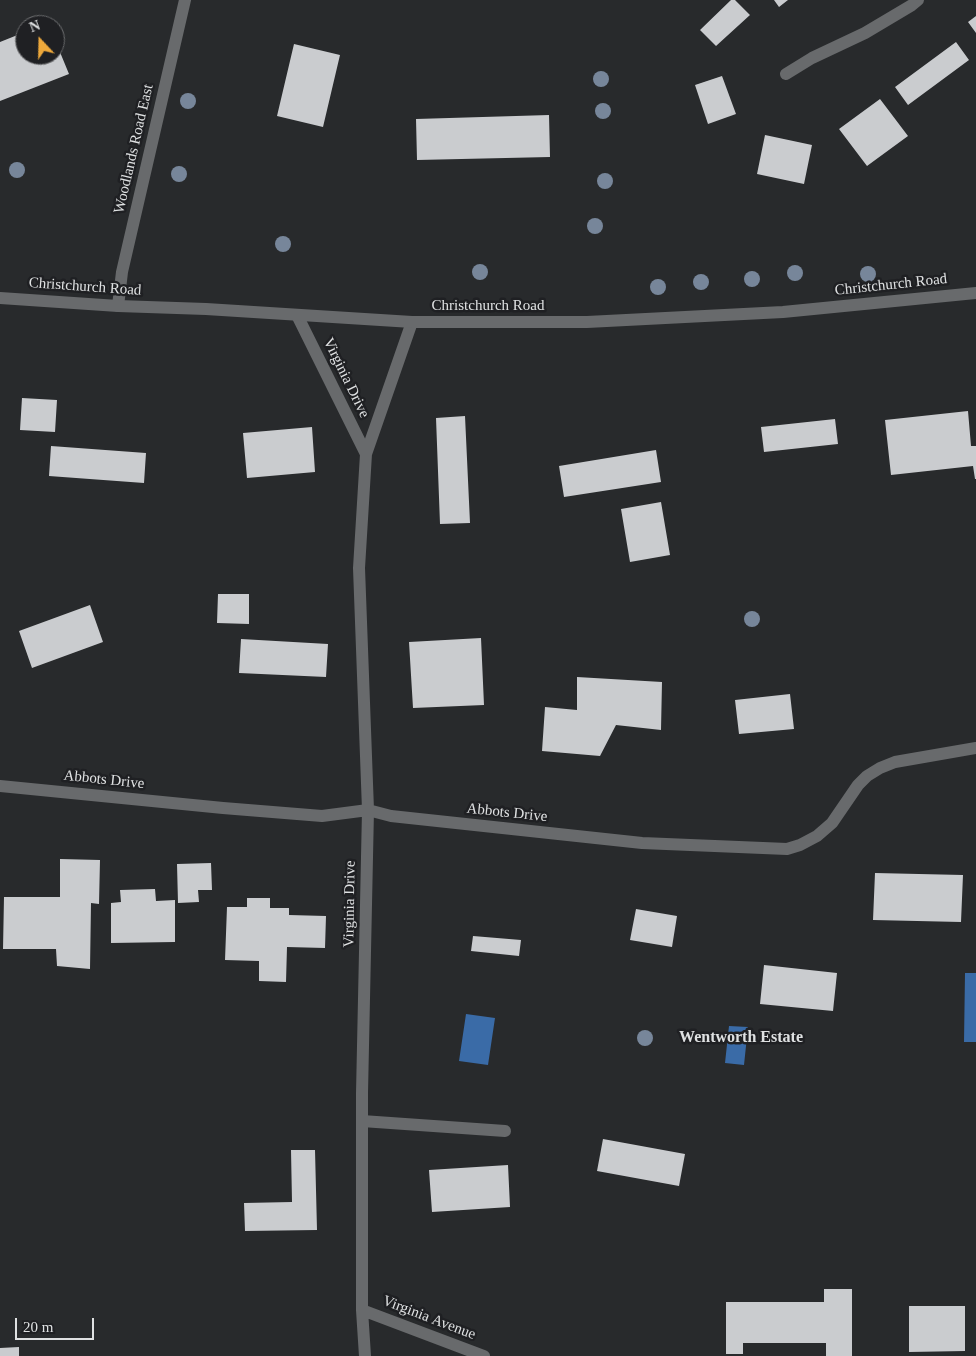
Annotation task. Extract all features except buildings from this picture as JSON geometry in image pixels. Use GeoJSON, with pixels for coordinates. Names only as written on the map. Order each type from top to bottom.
{"type":"FeatureCollection","features":[{"type":"Feature","properties":{"kind":"street","name":"Woodlands Road East"},"geometry":{"type":"LineString","coordinates":[[118,306],[122,272],[185,0]]}},
{"type":"Feature","properties":{"kind":"street"},"geometry":{"type":"LineString","coordinates":[[786,74],[812,58],[865,33],[918,0]]}},
{"type":"Feature","properties":{"kind":"street","name":"Christchurch Road"},"geometry":{"type":"LineString","coordinates":[[0,298],[412,322],[587,322],[783,312],[976,293]]}},
{"type":"Feature","properties":{"kind":"street","name":"Virginia Drive"},"geometry":{"type":"LineString","coordinates":[[297,316],[366,454]]}},
{"type":"Feature","properties":{"kind":"street","name":"Virginia Drive"},"geometry":{"type":"LineString","coordinates":[[365,1356],[362,1310],[362,1121],[368,810],[359,568],[366,454],[412,322]]}},
{"type":"Feature","properties":{"kind":"street","name":"Abbots Drive"},"geometry":{"type":"LineString","coordinates":[[0,786],[322,816],[368,810],[391,816],[642,844],[787,849],[800,845],[827,828],[858,785],[867,776],[880,768],[895,762],[976,748]]}},
{"type":"Feature","properties":{"kind":"street"},"geometry":{"type":"LineString","coordinates":[[362,1121],[505,1131]]}},
{"type":"Feature","properties":{"kind":"street","name":"Virginia Avenue"},"geometry":{"type":"LineString","coordinates":[[362,1310],[484,1356]]}},
{"type":"Feature","properties":{"kind":"water"},"geometry":{"type":"Polygon","coordinates":[[[965,973],[976,973],[976,1042],[964,1042],[965,973]]]}},
{"type":"Feature","properties":{"kind":"water"},"geometry":{"type":"Polygon","coordinates":[[[466,1014],[495,1018],[488,1065],[459,1061],[466,1014]]]}},
{"type":"Feature","properties":{"kind":"water"},"geometry":{"type":"Polygon","coordinates":[[[729,1026],[748,1027],[744,1065],[725,1063],[729,1026]]]}},
{"type":"Feature","properties":{"kind":"district","name":"Wentworth Estate"},"geometry":{"type":"Point","coordinates":[741,1038]}}]}
